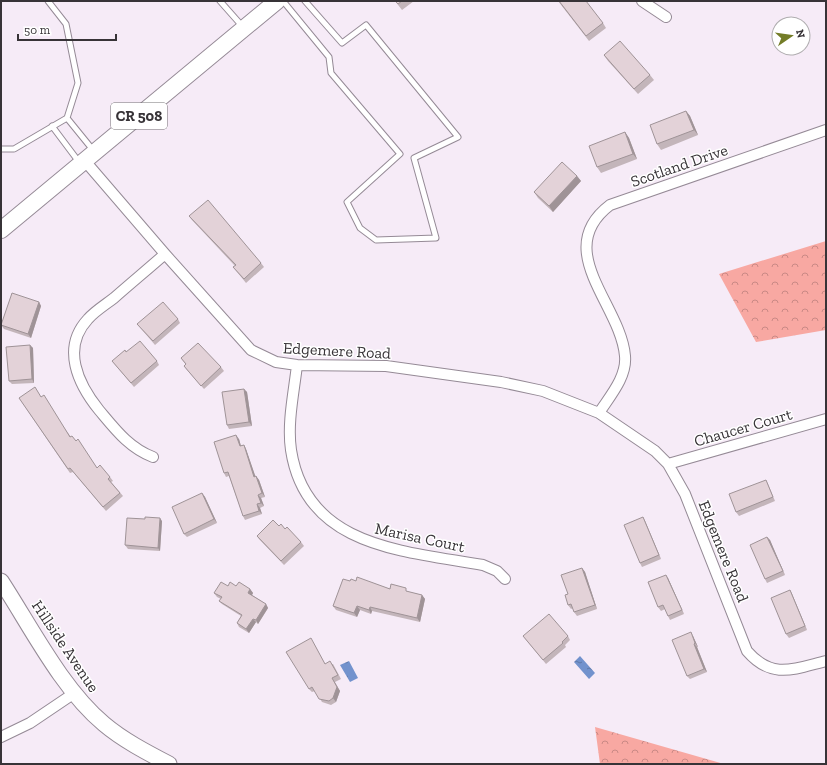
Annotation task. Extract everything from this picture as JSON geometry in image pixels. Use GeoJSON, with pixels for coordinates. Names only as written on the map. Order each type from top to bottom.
{"type":"FeatureCollection","features":[{"type":"Feature","properties":{"kind":"main road","name":"CR 508"},"geometry":{"type":"LineString","coordinates":[[1,230],[277,1]]}},
{"type":"Feature","properties":{"kind":"street"},"geometry":{"type":"LineString","coordinates":[[642,1],[666,17]]}},
{"type":"Feature","properties":{"kind":"street","name":"Scotland Drive"},"geometry":{"type":"LineString","coordinates":[[598,413],[623,372],[625,356],[620,337],[590,267],[586,254],[586,239],[601,211],[610,205],[826,130]]}},
{"type":"Feature","properties":{"kind":"street","name":"Edgemere Road"},"geometry":{"type":"LineString","coordinates":[[87,159],[165,254],[251,350],[276,362],[297,365],[386,366],[501,382],[543,391],[598,413],[655,451],[668,464],[685,494],[747,651],[756,661],[774,670],[787,671],[826,661]]}},
{"type":"Feature","properties":{"kind":"street"},"geometry":{"type":"LineString","coordinates":[[153,457],[140,452],[125,441],[86,394],[76,370],[74,348],[76,337],[88,319],[165,254]]}},
{"type":"Feature","properties":{"kind":"street","name":"Marisa Court"},"geometry":{"type":"LineString","coordinates":[[297,365],[290,431],[291,450],[301,484],[322,514],[337,526],[365,541],[386,548],[483,565],[497,571],[505,579]]}},
{"type":"Feature","properties":{"kind":"street","name":"Chaucer Court"},"geometry":{"type":"LineString","coordinates":[[668,464],[826,419]]}},
{"type":"Feature","properties":{"kind":"street","name":"Hillside Avenue"},"geometry":{"type":"LineString","coordinates":[[1,581],[73,694],[104,724],[128,742],[168,764]]}},
{"type":"Feature","properties":{"kind":"street"},"geometry":{"type":"LineString","coordinates":[[1,737],[30,723],[73,694]]}},
{"type":"Feature","properties":{"kind":"lane"},"geometry":{"type":"LineString","coordinates":[[48,1],[66,24],[78,83],[67,118],[87,159]]}},
{"type":"Feature","properties":{"kind":"lane"},"geometry":{"type":"LineString","coordinates":[[220,1],[244,29]]}},
{"type":"Feature","properties":{"kind":"lane"},"geometry":{"type":"LineString","coordinates":[[283,1],[329,57],[331,72],[400,154],[347,202],[360,228],[376,240],[436,238],[414,158],[458,137],[366,25],[342,43],[306,1]]}},
{"type":"Feature","properties":{"kind":"lane"},"geometry":{"type":"LineString","coordinates":[[1,149],[14,149],[67,118]]}},
{"type":"Feature","properties":{"kind":"lane"},"geometry":{"type":"LineString","coordinates":[[52,126],[87,159]]}},
{"type":"Feature","properties":{"kind":"green space"},"geometry":{"type":"Polygon","coordinates":[[[826,241],[826,330],[756,342],[719,274],[826,241]]]}},
{"type":"Feature","properties":{"kind":"green space"},"geometry":{"type":"Polygon","coordinates":[[[595,727],[724,764],[600,764],[595,727]]]}},
{"type":"Feature","properties":{"kind":"water"},"geometry":{"type":"Polygon","coordinates":[[[580,656],[595,673],[589,679],[574,662],[580,656]]]}},
{"type":"Feature","properties":{"kind":"water"},"geometry":{"type":"Polygon","coordinates":[[[349,661],[358,678],[350,682],[340,665],[349,661]]]}},
{"type":"Feature","properties":{"kind":"building"},"geometry":{"type":"Polygon","coordinates":[[[395,1],[402,1],[398,4],[395,1]]]}},
{"type":"Feature","properties":{"kind":"building"},"geometry":{"type":"Polygon","coordinates":[[[559,1],[586,1],[603,23],[586,36],[559,1]]]}},
{"type":"Feature","properties":{"kind":"building"},"geometry":{"type":"Polygon","coordinates":[[[620,41],[650,75],[634,89],[604,55],[620,41]]]}},
{"type":"Feature","properties":{"kind":"building"},"geometry":{"type":"Polygon","coordinates":[[[686,111],[694,130],[657,144],[650,125],[686,111]]]}},
{"type":"Feature","properties":{"kind":"building"},"geometry":{"type":"Polygon","coordinates":[[[625,132],[633,154],[597,167],[589,146],[625,132]]]}},
{"type":"Feature","properties":{"kind":"building"},"geometry":{"type":"Polygon","coordinates":[[[562,162],[577,176],[549,206],[534,192],[562,162]]]}},
{"type":"Feature","properties":{"kind":"building"},"geometry":{"type":"Polygon","coordinates":[[[208,200],[261,263],[244,279],[233,267],[236,265],[189,216],[208,200]]]}},
{"type":"Feature","properties":{"kind":"building"},"geometry":{"type":"Polygon","coordinates":[[[12,293],[39,302],[28,334],[1,325],[12,293]]]}},
{"type":"Feature","properties":{"kind":"building"},"geometry":{"type":"Polygon","coordinates":[[[163,302],[178,319],[153,341],[137,324],[163,302]]]}},
{"type":"Feature","properties":{"kind":"building"},"geometry":{"type":"Polygon","coordinates":[[[140,341],[157,361],[131,383],[112,361],[125,350],[126,352],[140,341]]]}},
{"type":"Feature","properties":{"kind":"building"},"geometry":{"type":"Polygon","coordinates":[[[198,343],[221,367],[201,386],[184,366],[186,364],[181,358],[198,343]]]}},
{"type":"Feature","properties":{"kind":"building"},"geometry":{"type":"Polygon","coordinates":[[[30,345],[32,379],[9,381],[6,347],[30,345]]]}},
{"type":"Feature","properties":{"kind":"building"},"geometry":{"type":"Polygon","coordinates":[[[35,387],[41,397],[44,395],[70,437],[72,436],[76,441],[78,439],[97,468],[100,465],[110,477],[108,479],[120,493],[103,507],[70,468],[68,469],[19,398],[35,387]]]}},
{"type":"Feature","properties":{"kind":"building"},"geometry":{"type":"Polygon","coordinates":[[[244,389],[249,422],[227,425],[222,392],[244,389]]]}},
{"type":"Feature","properties":{"kind":"building"},"geometry":{"type":"Polygon","coordinates":[[[236,435],[240,446],[244,445],[254,477],[256,476],[262,493],[258,495],[261,503],[257,504],[259,511],[243,516],[228,472],[224,473],[214,442],[236,435]]]}},
{"type":"Feature","properties":{"kind":"building"},"geometry":{"type":"Polygon","coordinates":[[[766,480],[773,497],[736,512],[729,494],[766,480]]]}},
{"type":"Feature","properties":{"kind":"building"},"geometry":{"type":"Polygon","coordinates":[[[202,493],[214,519],[184,534],[172,507],[202,493]]]}},
{"type":"Feature","properties":{"kind":"building"},"geometry":{"type":"Polygon","coordinates":[[[145,517],[160,518],[158,548],[125,545],[127,518],[145,519],[145,517]]]}},
{"type":"Feature","properties":{"kind":"building"},"geometry":{"type":"Polygon","coordinates":[[[643,517],[659,555],[640,563],[624,525],[643,517]]]}},
{"type":"Feature","properties":{"kind":"building"},"geometry":{"type":"Polygon","coordinates":[[[273,520],[279,526],[281,524],[285,529],[287,527],[301,542],[281,561],[257,536],[273,520]]]}},
{"type":"Feature","properties":{"kind":"building"},"geometry":{"type":"Polygon","coordinates":[[[767,537],[783,571],[765,579],[750,545],[767,537]]]}},
{"type":"Feature","properties":{"kind":"building"},"geometry":{"type":"Polygon","coordinates":[[[582,568],[595,605],[574,612],[571,604],[568,605],[565,595],[568,594],[561,575],[582,568]]]}},
{"type":"Feature","properties":{"kind":"building"},"geometry":{"type":"Polygon","coordinates":[[[666,575],[682,610],[668,616],[663,605],[658,607],[648,582],[666,575]]]}},
{"type":"Feature","properties":{"kind":"building"},"geometry":{"type":"Polygon","coordinates":[[[357,577],[390,589],[391,584],[406,588],[406,591],[422,595],[417,618],[370,607],[369,610],[357,606],[354,613],[333,606],[343,579],[350,581],[351,579],[356,581],[357,577]]]}},
{"type":"Feature","properties":{"kind":"building"},"geometry":{"type":"Polygon","coordinates":[[[221,582],[228,586],[230,582],[236,586],[239,582],[250,589],[248,593],[266,604],[256,620],[253,619],[246,629],[237,623],[242,615],[219,601],[222,597],[214,593],[221,582]]]}},
{"type":"Feature","properties":{"kind":"building"},"geometry":{"type":"Polygon","coordinates":[[[790,590],[805,626],[786,634],[771,598],[790,590]]]}},
{"type":"Feature","properties":{"kind":"building"},"geometry":{"type":"Polygon","coordinates":[[[549,614],[568,636],[562,642],[563,643],[543,660],[523,636],[549,614]]]}},
{"type":"Feature","properties":{"kind":"building"},"geometry":{"type":"Polygon","coordinates":[[[691,632],[704,669],[687,676],[672,640],[691,632]]]}},
{"type":"Feature","properties":{"kind":"building"},"geometry":{"type":"Polygon","coordinates":[[[311,638],[325,664],[330,661],[338,675],[332,678],[337,687],[333,698],[329,701],[319,699],[312,687],[309,689],[286,652],[311,638]]]}}]}
